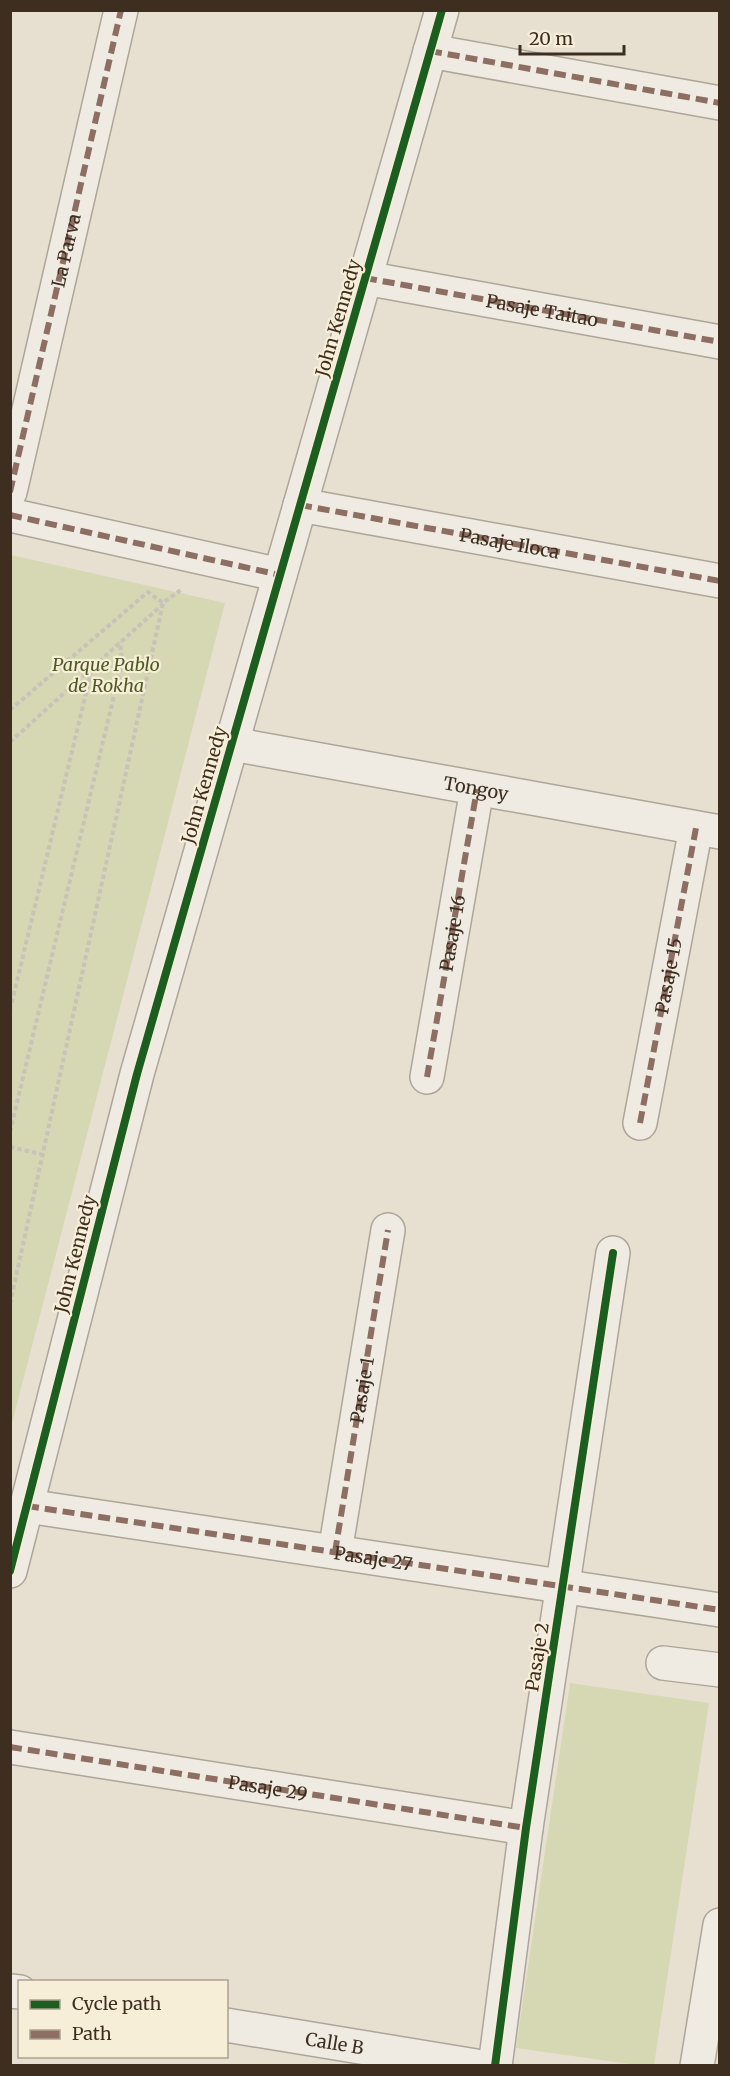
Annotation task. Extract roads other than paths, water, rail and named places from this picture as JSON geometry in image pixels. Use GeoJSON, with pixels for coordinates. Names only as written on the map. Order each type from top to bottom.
{"type":"FeatureCollection","features":[{"type":"Feature","properties":{"kind":"street","name":"La Parva"},"geometry":{"type":"LineString","coordinates":[[10,492],[121,10]]}},
{"type":"Feature","properties":{"kind":"street","name":"John Kennedy"},"geometry":{"type":"LineString","coordinates":[[10,1571],[128,1109],[442,10]]}},
{"type":"Feature","properties":{"kind":"street"},"geometry":{"type":"LineString","coordinates":[[430,51],[720,104]]}},
{"type":"Feature","properties":{"kind":"street","name":"Pasaje Taitao"},"geometry":{"type":"LineString","coordinates":[[365,278],[720,342]]}},
{"type":"Feature","properties":{"kind":"street","name":"Pasaje Iloca"},"geometry":{"type":"LineString","coordinates":[[300,505],[720,581]]}},
{"type":"Feature","properties":{"kind":"street"},"geometry":{"type":"LineString","coordinates":[[10,515],[280,575]]}},
{"type":"Feature","properties":{"kind":"street","name":"Tongoy"},"geometry":{"type":"LineString","coordinates":[[232,744],[708,830]]}},
{"type":"Feature","properties":{"kind":"street","name":"Pasaje 16"},"geometry":{"type":"LineString","coordinates":[[427,1077],[477,789]]}},
{"type":"Feature","properties":{"kind":"street","name":"Pasaje 15"},"geometry":{"type":"LineString","coordinates":[[640,1123],[708,830]]}},
{"type":"Feature","properties":{"kind":"street","name":"Pasaje 1"},"geometry":{"type":"LineString","coordinates":[[335,1552],[388,1230]]}},
{"type":"Feature","properties":{"kind":"street","name":"Pasaje 2"},"geometry":{"type":"LineString","coordinates":[[495,2066],[526,1828],[613,1253]]}},
{"type":"Feature","properties":{"kind":"street","name":"Pasaje 27"},"geometry":{"type":"LineString","coordinates":[[27,1506],[720,1610]]}},
{"type":"Feature","properties":{"kind":"street"},"geometry":{"type":"LineString","coordinates":[[663,1663],[720,1670]]}},
{"type":"Feature","properties":{"kind":"street","name":"Pasaje 29"},"geometry":{"type":"LineString","coordinates":[[10,1747],[526,1828]]}},
{"type":"Feature","properties":{"kind":"street"},"geometry":{"type":"LineString","coordinates":[[697,2066],[720,1925]]}},
{"type":"Feature","properties":{"kind":"street","name":"Calle B"},"geometry":{"type":"LineString","coordinates":[[228,2025],[476,2066]]}},
{"type":"Feature","properties":{"kind":"park label","name":"Parque Pablo de Rokha"},"geometry":{"type":"Point","coordinates":[106,674]}}]}
